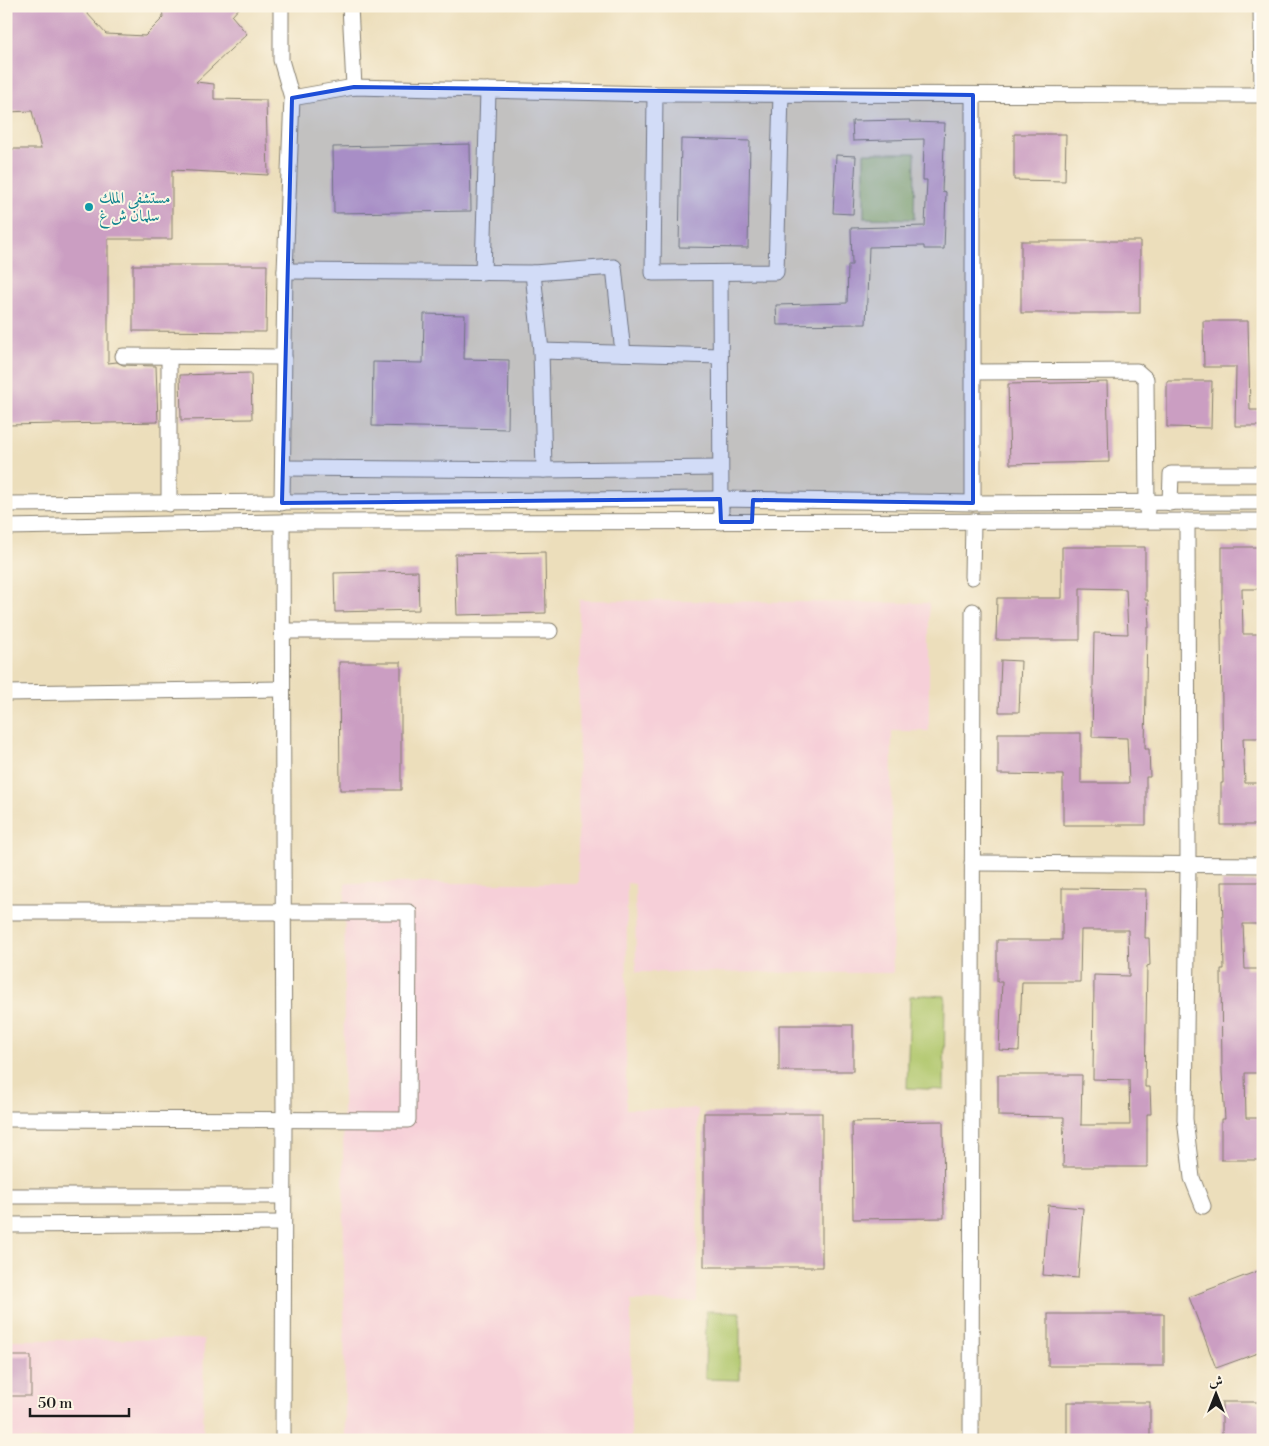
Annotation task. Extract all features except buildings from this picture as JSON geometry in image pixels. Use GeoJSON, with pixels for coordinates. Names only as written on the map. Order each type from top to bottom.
{"type":"FeatureCollection","features":[{"type":"Feature","properties":{"kind":"street"},"geometry":{"type":"LineString","coordinates":[[281,6],[281,60],[292,98],[285,271],[282,503]]}},
{"type":"Feature","properties":{"kind":"street"},"geometry":{"type":"LineString","coordinates":[[350,6],[354,87]]}},
{"type":"Feature","properties":{"kind":"street"},"geometry":{"type":"LineString","coordinates":[[292,98],[354,87],[655,94],[1262,95],[1261,6]]}},
{"type":"Feature","properties":{"kind":"street"},"geometry":{"type":"LineString","coordinates":[[483,273],[488,90]]}},
{"type":"Feature","properties":{"kind":"street"},"geometry":{"type":"LineString","coordinates":[[655,94],[653,273],[776,272],[781,94]]}},
{"type":"Feature","properties":{"kind":"street"},"geometry":{"type":"LineString","coordinates":[[973,95],[973,503]]}},
{"type":"Feature","properties":{"kind":"street"},"geometry":{"type":"LineString","coordinates":[[285,271],[533,273],[614,268],[623,353]]}},
{"type":"Feature","properties":{"kind":"street"},"geometry":{"type":"LineString","coordinates":[[533,273],[541,351],[544,470]]}},
{"type":"Feature","properties":{"kind":"street"},"geometry":{"type":"LineString","coordinates":[[720,273],[721,522]]}},
{"type":"Feature","properties":{"kind":"street"},"geometry":{"type":"LineString","coordinates":[[541,351],[720,356]]}},
{"type":"Feature","properties":{"kind":"street"},"geometry":{"type":"LineString","coordinates":[[123,356],[284,357]]}},
{"type":"Feature","properties":{"kind":"street"},"geometry":{"type":"LineString","coordinates":[[169,356],[169,504]]}},
{"type":"Feature","properties":{"kind":"street"},"geometry":{"type":"LineString","coordinates":[[973,372],[1137,371],[1146,380],[1147,521]]}},
{"type":"Feature","properties":{"kind":"street"},"geometry":{"type":"LineString","coordinates":[[283,468],[544,470],[720,468]]}},
{"type":"Feature","properties":{"kind":"street"},"geometry":{"type":"LineString","coordinates":[[1170,503],[1171,474],[1263,474]]}},
{"type":"Feature","properties":{"kind":"street"},"geometry":{"type":"LineString","coordinates":[[6,504],[720,499],[973,503],[1263,502]]}},
{"type":"Feature","properties":{"kind":"street"},"geometry":{"type":"LineString","coordinates":[[752,522],[753,500]]}},
{"type":"Feature","properties":{"kind":"street"},"geometry":{"type":"LineString","coordinates":[[972,577],[973,521]]}},
{"type":"Feature","properties":{"kind":"street"},"geometry":{"type":"LineString","coordinates":[[1187,521],[1188,864],[1185,1119],[1192,1178],[1203,1206]]}},
{"type":"Feature","properties":{"kind":"street"},"geometry":{"type":"LineString","coordinates":[[6,527],[282,522],[1263,521]]}},
{"type":"Feature","properties":{"kind":"street"},"geometry":{"type":"LineString","coordinates":[[282,522],[283,631],[281,689],[284,1119],[282,1440]]}},
{"type":"Feature","properties":{"kind":"street"},"geometry":{"type":"LineString","coordinates":[[971,1440],[973,611]]}},
{"type":"Feature","properties":{"kind":"street"},"geometry":{"type":"LineString","coordinates":[[283,631],[550,631]]}},
{"type":"Feature","properties":{"kind":"street"},"geometry":{"type":"LineString","coordinates":[[6,693],[281,689]]}},
{"type":"Feature","properties":{"kind":"street"},"geometry":{"type":"LineString","coordinates":[[972,863],[1263,865]]}},
{"type":"Feature","properties":{"kind":"street"},"geometry":{"type":"LineString","coordinates":[[6,912],[409,912],[408,1120],[6,1119]]}},
{"type":"Feature","properties":{"kind":"street"},"geometry":{"type":"LineString","coordinates":[[6,1196],[283,1196]]}},
{"type":"Feature","properties":{"kind":"street"},"geometry":{"type":"LineString","coordinates":[[6,1224],[283,1223]]}},
{"type":"Feature","properties":{"kind":"highlighted area"},"geometry":{"type":"Polygon","coordinates":[[[354,87],[973,95],[973,503],[753,500],[752,522],[721,522],[720,499],[282,503],[292,98],[354,87]]]}},
{"type":"Feature","properties":{"kind":"shaded area"},"geometry":{"type":"Polygon","coordinates":[[[579,600],[929,603],[929,731],[892,731],[891,856],[893,973],[636,972],[635,884],[627,883],[626,1109],[698,1109],[697,1302],[631,1301],[631,1440],[345,1440],[343,1120],[345,883],[578,883],[579,600]]]}},
{"type":"Feature","properties":{"kind":"shaded area"},"geometry":{"type":"Polygon","coordinates":[[[204,1339],[203,1440],[6,1440],[6,1340],[204,1339]]]}},
{"type":"Feature","properties":{"kind":"green space"},"geometry":{"type":"Polygon","coordinates":[[[864,153],[915,153],[914,219],[864,218],[864,153]]]}},
{"type":"Feature","properties":{"kind":"green space"},"geometry":{"type":"Polygon","coordinates":[[[910,996],[945,996],[944,1090],[907,1088],[910,996]]]}},
{"type":"Feature","properties":{"kind":"green space"},"geometry":{"type":"Polygon","coordinates":[[[706,1311],[740,1312],[740,1380],[705,1379],[706,1311]]]}},
{"type":"Feature","properties":{"kind":"place","name":"مستشفى الملك سلمان ش غ"},"geometry":{"type":"Point","coordinates":[89,207]}}]}
